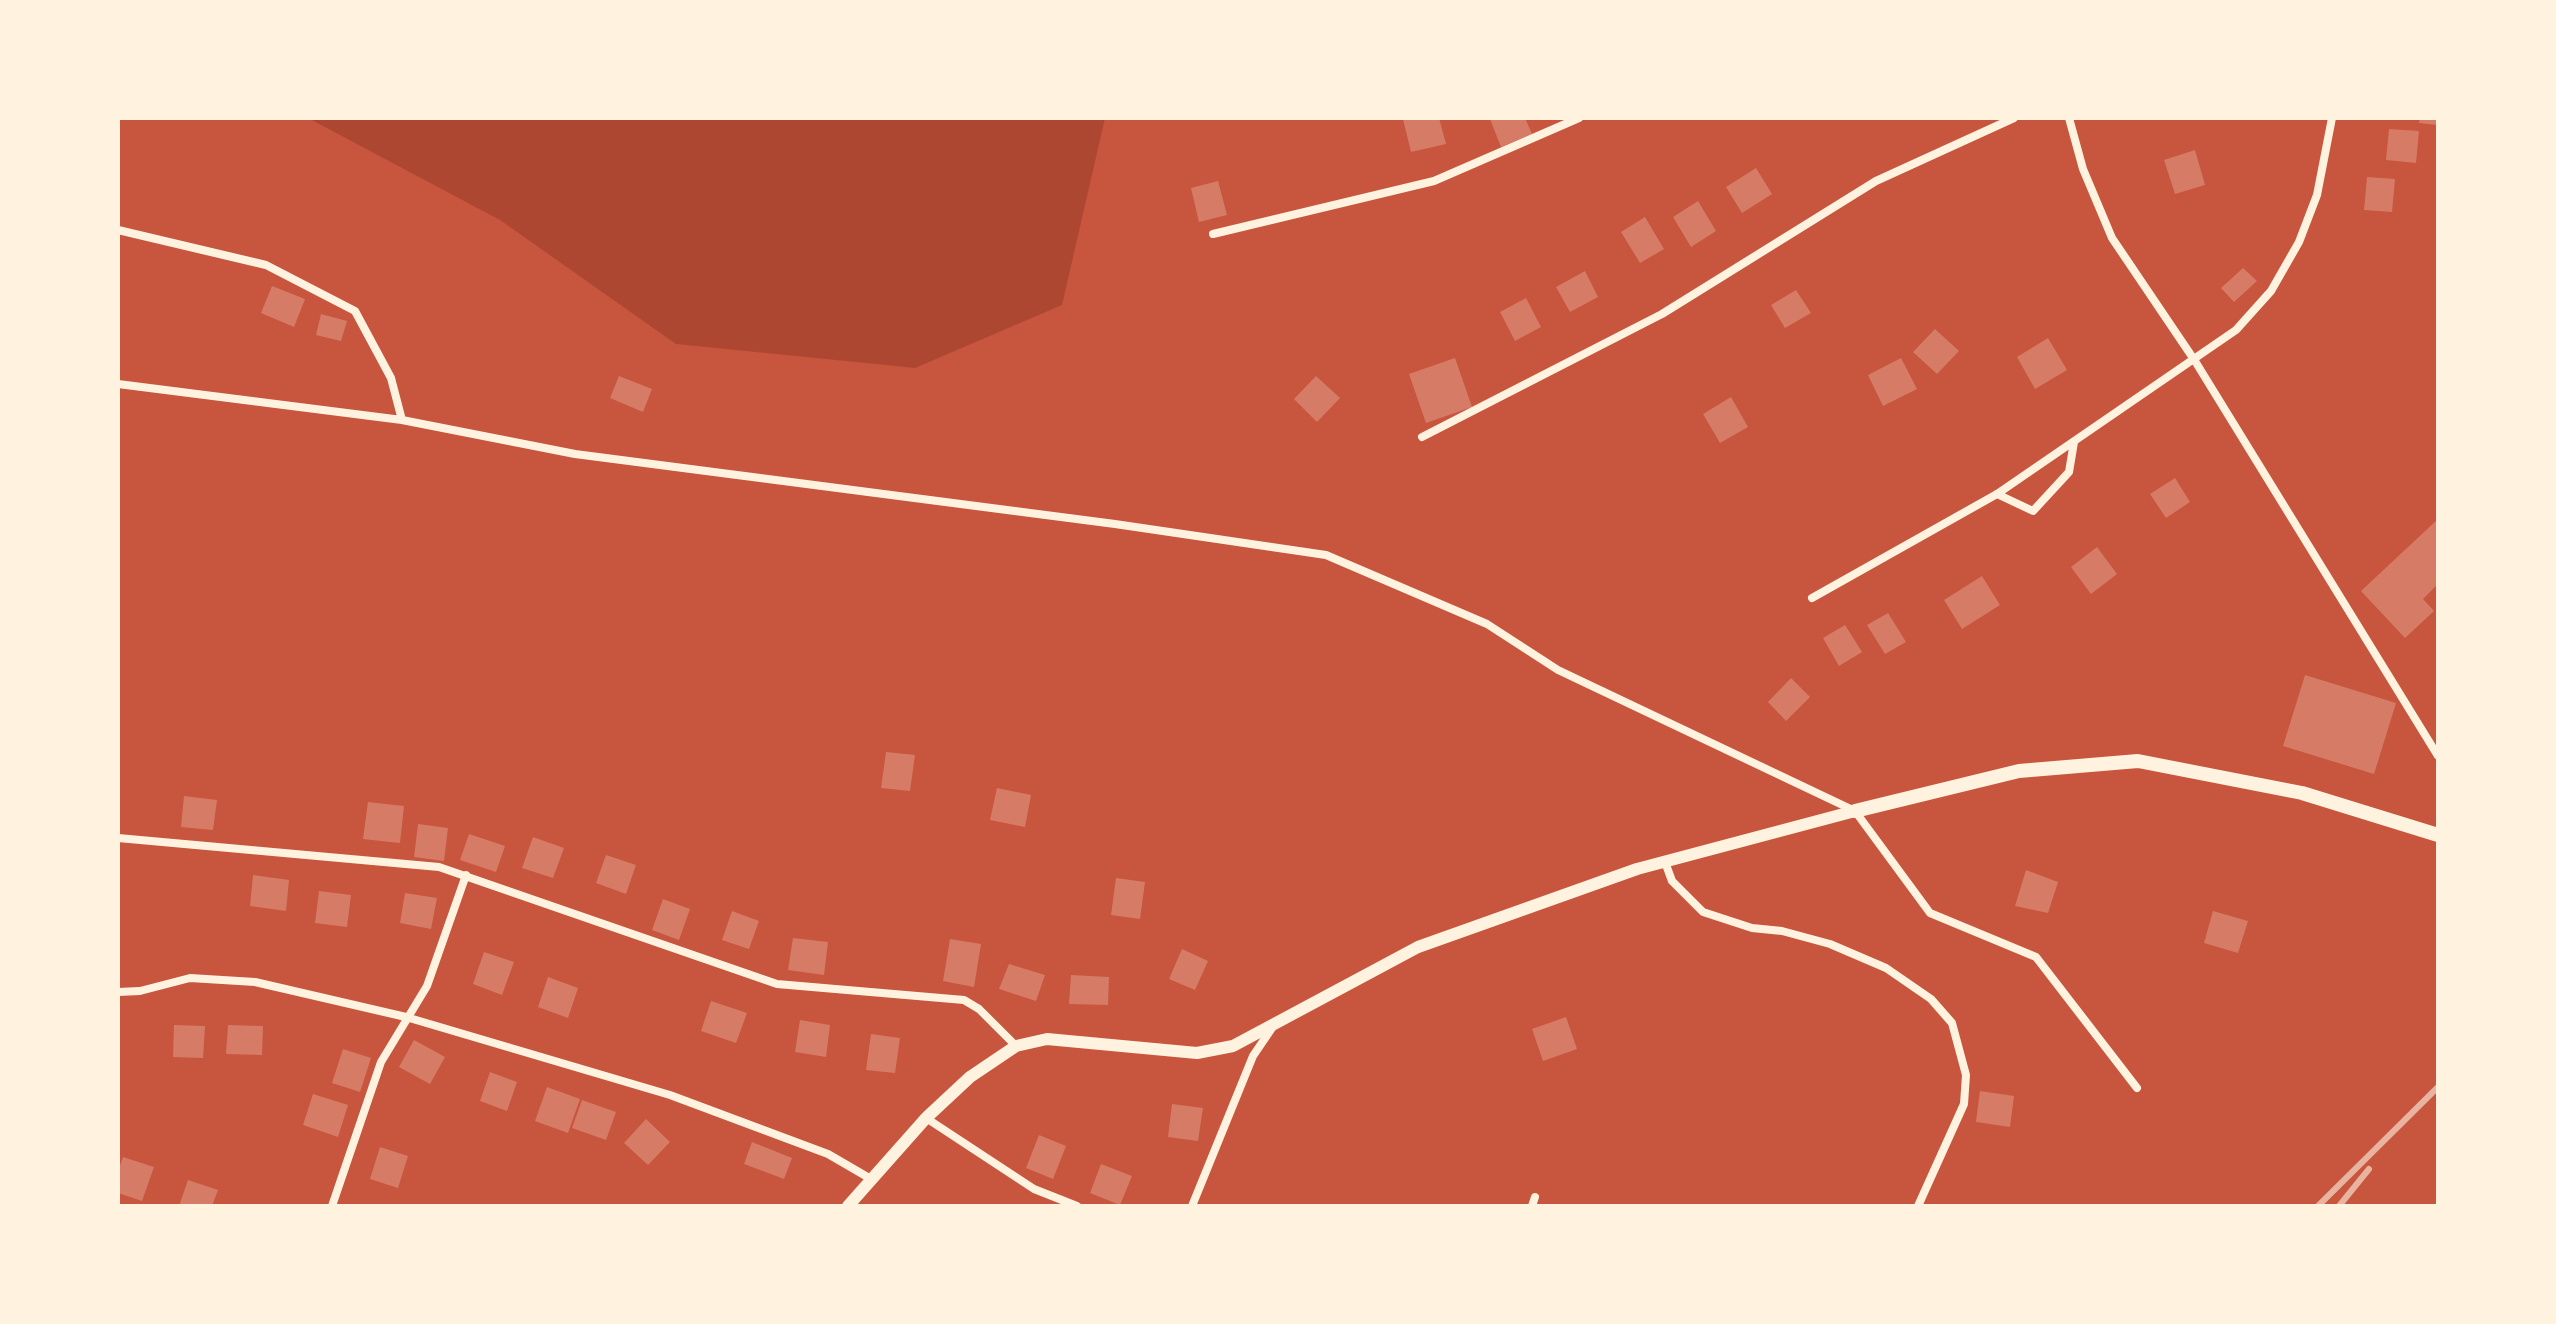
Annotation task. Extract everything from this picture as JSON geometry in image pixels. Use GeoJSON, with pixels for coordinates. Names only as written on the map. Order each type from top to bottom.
{"type":"FeatureCollection","features":[{"type":"Feature","properties":{"kind":"main road"},"geometry":{"type":"LineString","coordinates":[[1855,811],[2019,771],[2138,761],[2302,793],[2438,835]]}},
{"type":"Feature","properties":{"kind":"street"},"geometry":{"type":"LineString","coordinates":[[1213,234],[1434,181],[1579,118]]}},
{"type":"Feature","properties":{"kind":"street"},"geometry":{"type":"LineString","coordinates":[[1422,437],[1662,314],[1876,181],[2014,118]]}},
{"type":"Feature","properties":{"kind":"street"},"geometry":{"type":"LineString","coordinates":[[2069,118],[2083,169],[2112,238],[2195,361],[2438,756]]}},
{"type":"Feature","properties":{"kind":"street"},"geometry":{"type":"LineString","coordinates":[[1812,598],[1997,494],[2236,330],[2271,291],[2285,266],[2317,195],[2332,118]]}},
{"type":"Feature","properties":{"kind":"street"},"geometry":{"type":"LineString","coordinates":[[118,230],[266,265],[355,311],[391,378],[402,420]]}},
{"type":"Feature","properties":{"kind":"street"},"geometry":{"type":"LineString","coordinates":[[118,384],[402,420],[575,454],[1115,524],[1326,555],[1487,624],[1558,670],[1855,811],[1930,913],[2036,957],[2137,1088]]}},
{"type":"Feature","properties":{"kind":"street"},"geometry":{"type":"LineString","coordinates":[[1997,494],[2033,511],[2069,472],[2074,442]]}},
{"type":"Feature","properties":{"kind":"street"},"geometry":{"type":"LineString","coordinates":[[848,1206],[926,1118],[970,1077],[1016,1046],[1047,1039],[1197,1053],[1233,1046],[1323,995],[1418,947],[1637,869],[1855,811]]}},
{"type":"Feature","properties":{"kind":"street"},"geometry":{"type":"LineString","coordinates":[[118,838],[439,867],[777,984],[964,1000],[979,1009],[1016,1046]]}},
{"type":"Feature","properties":{"kind":"street"},"geometry":{"type":"LineString","coordinates":[[1665,862],[1672,881],[1703,912],[1752,928],[1782,931],[1830,944],[1886,968],[1931,999],[1952,1023],[1966,1075],[1964,1104],[1918,1206]]}},
{"type":"Feature","properties":{"kind":"street"},"geometry":{"type":"LineString","coordinates":[[332,1206],[381,1062],[438,962],[466,875]]}},
{"type":"Feature","properties":{"kind":"street"},"geometry":{"type":"LineString","coordinates":[[118,992],[140,991],[190,978],[255,982],[406,1017],[670,1095],[828,1154],[871,1179]]}},
{"type":"Feature","properties":{"kind":"street"},"geometry":{"type":"LineString","coordinates":[[1192,1206],[1253,1056],[1275,1024]]}},
{"type":"Feature","properties":{"kind":"street"},"geometry":{"type":"LineString","coordinates":[[926,1118],[1034,1189],[1077,1206]]}},
{"type":"Feature","properties":{"kind":"shaded area"},"geometry":{"type":"Polygon","coordinates":[[[308,118],[1105,118],[1062,305],[915,368],[676,344],[500,220],[308,118]]]}},
{"type":"Feature","properties":{"kind":"building"},"geometry":{"type":"Polygon","coordinates":[[[1439,118],[1446,144],[1411,152],[1403,119],[1439,118]]]}},
{"type":"Feature","properties":{"kind":"building"},"geometry":{"type":"Polygon","coordinates":[[[1525,118],[1532,134],[1501,147],[1490,119],[1525,118]]]}},
{"type":"Feature","properties":{"kind":"building"},"geometry":{"type":"Polygon","coordinates":[[[2420,118],[2438,118],[2438,125],[2419,123],[2420,118]]]}},
{"type":"Feature","properties":{"kind":"building"},"geometry":{"type":"Polygon","coordinates":[[[2389,129],[2419,131],[2416,163],[2386,160],[2389,129]]]}},
{"type":"Feature","properties":{"kind":"building"},"geometry":{"type":"Polygon","coordinates":[[[2195,150],[2205,185],[2175,194],[2164,160],[2195,150]]]}},
{"type":"Feature","properties":{"kind":"building"},"geometry":{"type":"Polygon","coordinates":[[[1756,168],[1772,194],[1742,213],[1726,187],[1756,168]]]}},
{"type":"Feature","properties":{"kind":"building"},"geometry":{"type":"Polygon","coordinates":[[[2367,177],[2395,179],[2392,212],[2364,210],[2367,177]]]}},
{"type":"Feature","properties":{"kind":"building"},"geometry":{"type":"Polygon","coordinates":[[[1218,181],[1227,215],[1199,222],[1191,188],[1218,181]]]}},
{"type":"Feature","properties":{"kind":"building"},"geometry":{"type":"Polygon","coordinates":[[[1698,201],[1716,231],[1691,247],[1673,217],[1698,201]]]}},
{"type":"Feature","properties":{"kind":"building"},"geometry":{"type":"Polygon","coordinates":[[[1645,217],[1664,249],[1640,263],[1621,232],[1645,217]]]}},
{"type":"Feature","properties":{"kind":"building"},"geometry":{"type":"Polygon","coordinates":[[[2243,268],[2257,281],[2234,302],[2221,288],[2243,268]]]}},
{"type":"Feature","properties":{"kind":"building"},"geometry":{"type":"Polygon","coordinates":[[[1585,271],[1598,297],[1570,312],[1556,287],[1585,271]]]}},
{"type":"Feature","properties":{"kind":"building"},"geometry":{"type":"Polygon","coordinates":[[[272,286],[305,299],[294,327],[261,313],[272,286]]]}},
{"type":"Feature","properties":{"kind":"building"},"geometry":{"type":"Polygon","coordinates":[[[1796,290],[1811,313],[1785,328],[1771,305],[1796,290]]]}},
{"type":"Feature","properties":{"kind":"building"},"geometry":{"type":"Polygon","coordinates":[[[1526,298],[1541,327],[1515,341],[1500,312],[1526,298]]]}},
{"type":"Feature","properties":{"kind":"building"},"geometry":{"type":"Polygon","coordinates":[[[321,314],[347,321],[341,341],[316,335],[321,314]]]}},
{"type":"Feature","properties":{"kind":"building"},"geometry":{"type":"Polygon","coordinates":[[[1935,329],[1959,351],[1937,374],[1913,352],[1935,329]]]}},
{"type":"Feature","properties":{"kind":"building"},"geometry":{"type":"Polygon","coordinates":[[[2048,338],[2067,370],[2035,389],[2017,357],[2048,338]]]}},
{"type":"Feature","properties":{"kind":"building"},"geometry":{"type":"Polygon","coordinates":[[[1455,358],[1472,407],[1426,423],[1409,374],[1455,358]]]}},
{"type":"Feature","properties":{"kind":"building"},"geometry":{"type":"Polygon","coordinates":[[[1901,358],[1917,389],[1883,406],[1868,375],[1901,358]]]}},
{"type":"Feature","properties":{"kind":"building"},"geometry":{"type":"Polygon","coordinates":[[[619,376],[652,389],[643,412],[610,398],[619,376]]]}},
{"type":"Feature","properties":{"kind":"building"},"geometry":{"type":"Polygon","coordinates":[[[1316,376],[1340,398],[1317,422],[1294,399],[1316,376]]]}},
{"type":"Feature","properties":{"kind":"building"},"geometry":{"type":"Polygon","coordinates":[[[1731,397],[1748,427],[1720,443],[1703,414],[1731,397]]]}},
{"type":"Feature","properties":{"kind":"building"},"geometry":{"type":"Polygon","coordinates":[[[2175,478],[2190,502],[2166,518],[2150,494],[2175,478]]]}},
{"type":"Feature","properties":{"kind":"building"},"geometry":{"type":"Polygon","coordinates":[[[2438,519],[2438,584],[2423,599],[2434,611],[2405,638],[2361,591],[2438,519]]]}},
{"type":"Feature","properties":{"kind":"building"},"geometry":{"type":"Polygon","coordinates":[[[2097,547],[2117,574],[2091,594],[2071,567],[2097,547]]]}},
{"type":"Feature","properties":{"kind":"building"},"geometry":{"type":"Polygon","coordinates":[[[1982,576],[2000,605],[1962,629],[1944,600],[1982,576]]]}},
{"type":"Feature","properties":{"kind":"building"},"geometry":{"type":"Polygon","coordinates":[[[1888,613],[1906,642],[1885,654],[1867,625],[1888,613]]]}},
{"type":"Feature","properties":{"kind":"building"},"geometry":{"type":"Polygon","coordinates":[[[1845,625],[1862,652],[1839,666],[1823,638],[1845,625]]]}},
{"type":"Feature","properties":{"kind":"building"},"geometry":{"type":"Polygon","coordinates":[[[2305,675],[2396,703],[2374,774],[2283,746],[2305,675]]]}},
{"type":"Feature","properties":{"kind":"building"},"geometry":{"type":"Polygon","coordinates":[[[1791,678],[1810,697],[1786,721],[1768,702],[1791,678]]]}},
{"type":"Feature","properties":{"kind":"building"},"geometry":{"type":"Polygon","coordinates":[[[886,752],[915,755],[910,791],[881,788],[886,752]]]}},
{"type":"Feature","properties":{"kind":"building"},"geometry":{"type":"Polygon","coordinates":[[[997,788],[1031,795],[1025,827],[990,820],[997,788]]]}},
{"type":"Feature","properties":{"kind":"building"},"geometry":{"type":"Polygon","coordinates":[[[184,796],[217,800],[213,830],[181,827],[184,796]]]}},
{"type":"Feature","properties":{"kind":"building"},"geometry":{"type":"Polygon","coordinates":[[[368,802],[404,806],[400,843],[363,839],[368,802]]]}},
{"type":"Feature","properties":{"kind":"building"},"geometry":{"type":"Polygon","coordinates":[[[418,824],[448,828],[444,861],[414,857],[418,824]]]}},
{"type":"Feature","properties":{"kind":"building"},"geometry":{"type":"Polygon","coordinates":[[[469,834],[505,846],[496,872],[460,860],[469,834]]]}},
{"type":"Feature","properties":{"kind":"building"},"geometry":{"type":"Polygon","coordinates":[[[533,837],[564,848],[553,878],[522,868],[533,837]]]}},
{"type":"Feature","properties":{"kind":"building"},"geometry":{"type":"Polygon","coordinates":[[[606,855],[636,865],[626,894],[596,883],[606,855]]]}},
{"type":"Feature","properties":{"kind":"building"},"geometry":{"type":"Polygon","coordinates":[[[2026,870],[2058,882],[2048,913],[2015,906],[2026,870]]]}},
{"type":"Feature","properties":{"kind":"building"},"geometry":{"type":"Polygon","coordinates":[[[253,875],[289,880],[286,911],[250,906],[253,875]]]}},
{"type":"Feature","properties":{"kind":"building"},"geometry":{"type":"Polygon","coordinates":[[[1116,878],[1145,882],[1140,919],[1111,915],[1116,878]]]}},
{"type":"Feature","properties":{"kind":"building"},"geometry":{"type":"Polygon","coordinates":[[[319,891],[351,895],[347,927],[315,923],[319,891]]]}},
{"type":"Feature","properties":{"kind":"building"},"geometry":{"type":"Polygon","coordinates":[[[405,893],[437,898],[431,929],[400,923],[405,893]]]}},
{"type":"Feature","properties":{"kind":"building"},"geometry":{"type":"Polygon","coordinates":[[[663,899],[690,909],[679,940],[652,930],[663,899]]]}},
{"type":"Feature","properties":{"kind":"building"},"geometry":{"type":"Polygon","coordinates":[[[732,911],[759,921],[749,949],[722,940],[732,911]]]}},
{"type":"Feature","properties":{"kind":"building"},"geometry":{"type":"Polygon","coordinates":[[[2213,911],[2248,921],[2238,953],[2204,943],[2213,911]]]}},
{"type":"Feature","properties":{"kind":"building"},"geometry":{"type":"Polygon","coordinates":[[[793,938],[828,942],[824,975],[788,970],[793,938]]]}},
{"type":"Feature","properties":{"kind":"building"},"geometry":{"type":"Polygon","coordinates":[[[950,939],[981,944],[974,987],[943,981],[950,939]]]}},
{"type":"Feature","properties":{"kind":"building"},"geometry":{"type":"Polygon","coordinates":[[[1182,949],[1208,961],[1195,990],[1169,979],[1182,949]]]}},
{"type":"Feature","properties":{"kind":"building"},"geometry":{"type":"Polygon","coordinates":[[[484,952],[514,962],[502,995],[473,984],[484,952]]]}},
{"type":"Feature","properties":{"kind":"building"},"geometry":{"type":"Polygon","coordinates":[[[1009,964],[1045,975],[1036,1001],[999,989],[1009,964]]]}},
{"type":"Feature","properties":{"kind":"building"},"geometry":{"type":"Polygon","coordinates":[[[1071,975],[1109,977],[1108,1005],[1069,1004],[1071,975]]]}},
{"type":"Feature","properties":{"kind":"building"},"geometry":{"type":"Polygon","coordinates":[[[548,977],[578,988],[568,1018],[538,1007],[548,977]]]}},
{"type":"Feature","properties":{"kind":"building"},"geometry":{"type":"Polygon","coordinates":[[[711,1001],[747,1013],[736,1043],[701,1031],[711,1001]]]}},
{"type":"Feature","properties":{"kind":"building"},"geometry":{"type":"Polygon","coordinates":[[[1566,1017],[1577,1049],[1543,1061],[1532,1029],[1566,1017]]]}},
{"type":"Feature","properties":{"kind":"building"},"geometry":{"type":"Polygon","coordinates":[[[800,1020],[830,1025],[826,1057],[795,1052],[800,1020]]]}},
{"type":"Feature","properties":{"kind":"building"},"geometry":{"type":"Polygon","coordinates":[[[174,1025],[205,1026],[203,1058],[173,1057],[174,1025]]]}},
{"type":"Feature","properties":{"kind":"building"},"geometry":{"type":"Polygon","coordinates":[[[228,1025],[263,1026],[262,1055],[226,1054],[228,1025]]]}},
{"type":"Feature","properties":{"kind":"building"},"geometry":{"type":"Polygon","coordinates":[[[871,1034],[900,1038],[895,1073],[866,1070],[871,1034]]]}},
{"type":"Feature","properties":{"kind":"building"},"geometry":{"type":"Polygon","coordinates":[[[414,1040],[445,1057],[430,1084],[399,1067],[414,1040]]]}},
{"type":"Feature","properties":{"kind":"building"},"geometry":{"type":"Polygon","coordinates":[[[343,1049],[371,1058],[360,1092],[332,1083],[343,1049]]]}},
{"type":"Feature","properties":{"kind":"building"},"geometry":{"type":"Polygon","coordinates":[[[490,1072],[517,1082],[507,1111],[480,1101],[490,1072]]]}},
{"type":"Feature","properties":{"kind":"building"},"geometry":{"type":"Polygon","coordinates":[[[547,1087],[580,1099],[568,1133],[535,1121],[547,1087]]]}},
{"type":"Feature","properties":{"kind":"building"},"geometry":{"type":"Polygon","coordinates":[[[1980,1091],[2014,1096],[2010,1127],[1976,1122],[1980,1091]]]}},
{"type":"Feature","properties":{"kind":"building"},"geometry":{"type":"Polygon","coordinates":[[[313,1094],[348,1105],[338,1137],[303,1125],[313,1094]]]}},
{"type":"Feature","properties":{"kind":"building"},"geometry":{"type":"Polygon","coordinates":[[[582,1100],[616,1112],[606,1140],[572,1128],[582,1100]]]}},
{"type":"Feature","properties":{"kind":"building"},"geometry":{"type":"Polygon","coordinates":[[[1172,1104],[1203,1108],[1198,1141],[1168,1137],[1172,1104]]]}},
{"type":"Feature","properties":{"kind":"building"},"geometry":{"type":"Polygon","coordinates":[[[646,1119],[670,1142],[648,1165],[624,1143],[646,1119]]]}},
{"type":"Feature","properties":{"kind":"building"},"geometry":{"type":"Polygon","coordinates":[[[1039,1135],[1066,1146],[1053,1179],[1026,1168],[1039,1135]]]}},
{"type":"Feature","properties":{"kind":"building"},"geometry":{"type":"Polygon","coordinates":[[[752,1142],[792,1158],[784,1179],[744,1164],[752,1142]]]}},
{"type":"Feature","properties":{"kind":"building"},"geometry":{"type":"Polygon","coordinates":[[[380,1147],[408,1156],[398,1188],[370,1179],[380,1147]]]}},
{"type":"Feature","properties":{"kind":"building"},"geometry":{"type":"Polygon","coordinates":[[[123,1157],[154,1167],[142,1201],[118,1193],[118,1171],[123,1157]]]}},
{"type":"Feature","properties":{"kind":"building"},"geometry":{"type":"Polygon","coordinates":[[[1101,1164],[1132,1176],[1120,1205],[1090,1193],[1101,1164]]]}},
{"type":"Feature","properties":{"kind":"building"},"geometry":{"type":"Polygon","coordinates":[[[188,1180],[218,1190],[212,1206],[179,1206],[188,1180]]]}},
{"type":"Feature","properties":{"kind":"railway"},"geometry":{"type":"LineString","coordinates":[[2318,1206],[2438,1087]]}},
{"type":"Feature","properties":{"kind":"railway"},"geometry":{"type":"LineString","coordinates":[[2339,1206],[2369,1169]]}}]}
